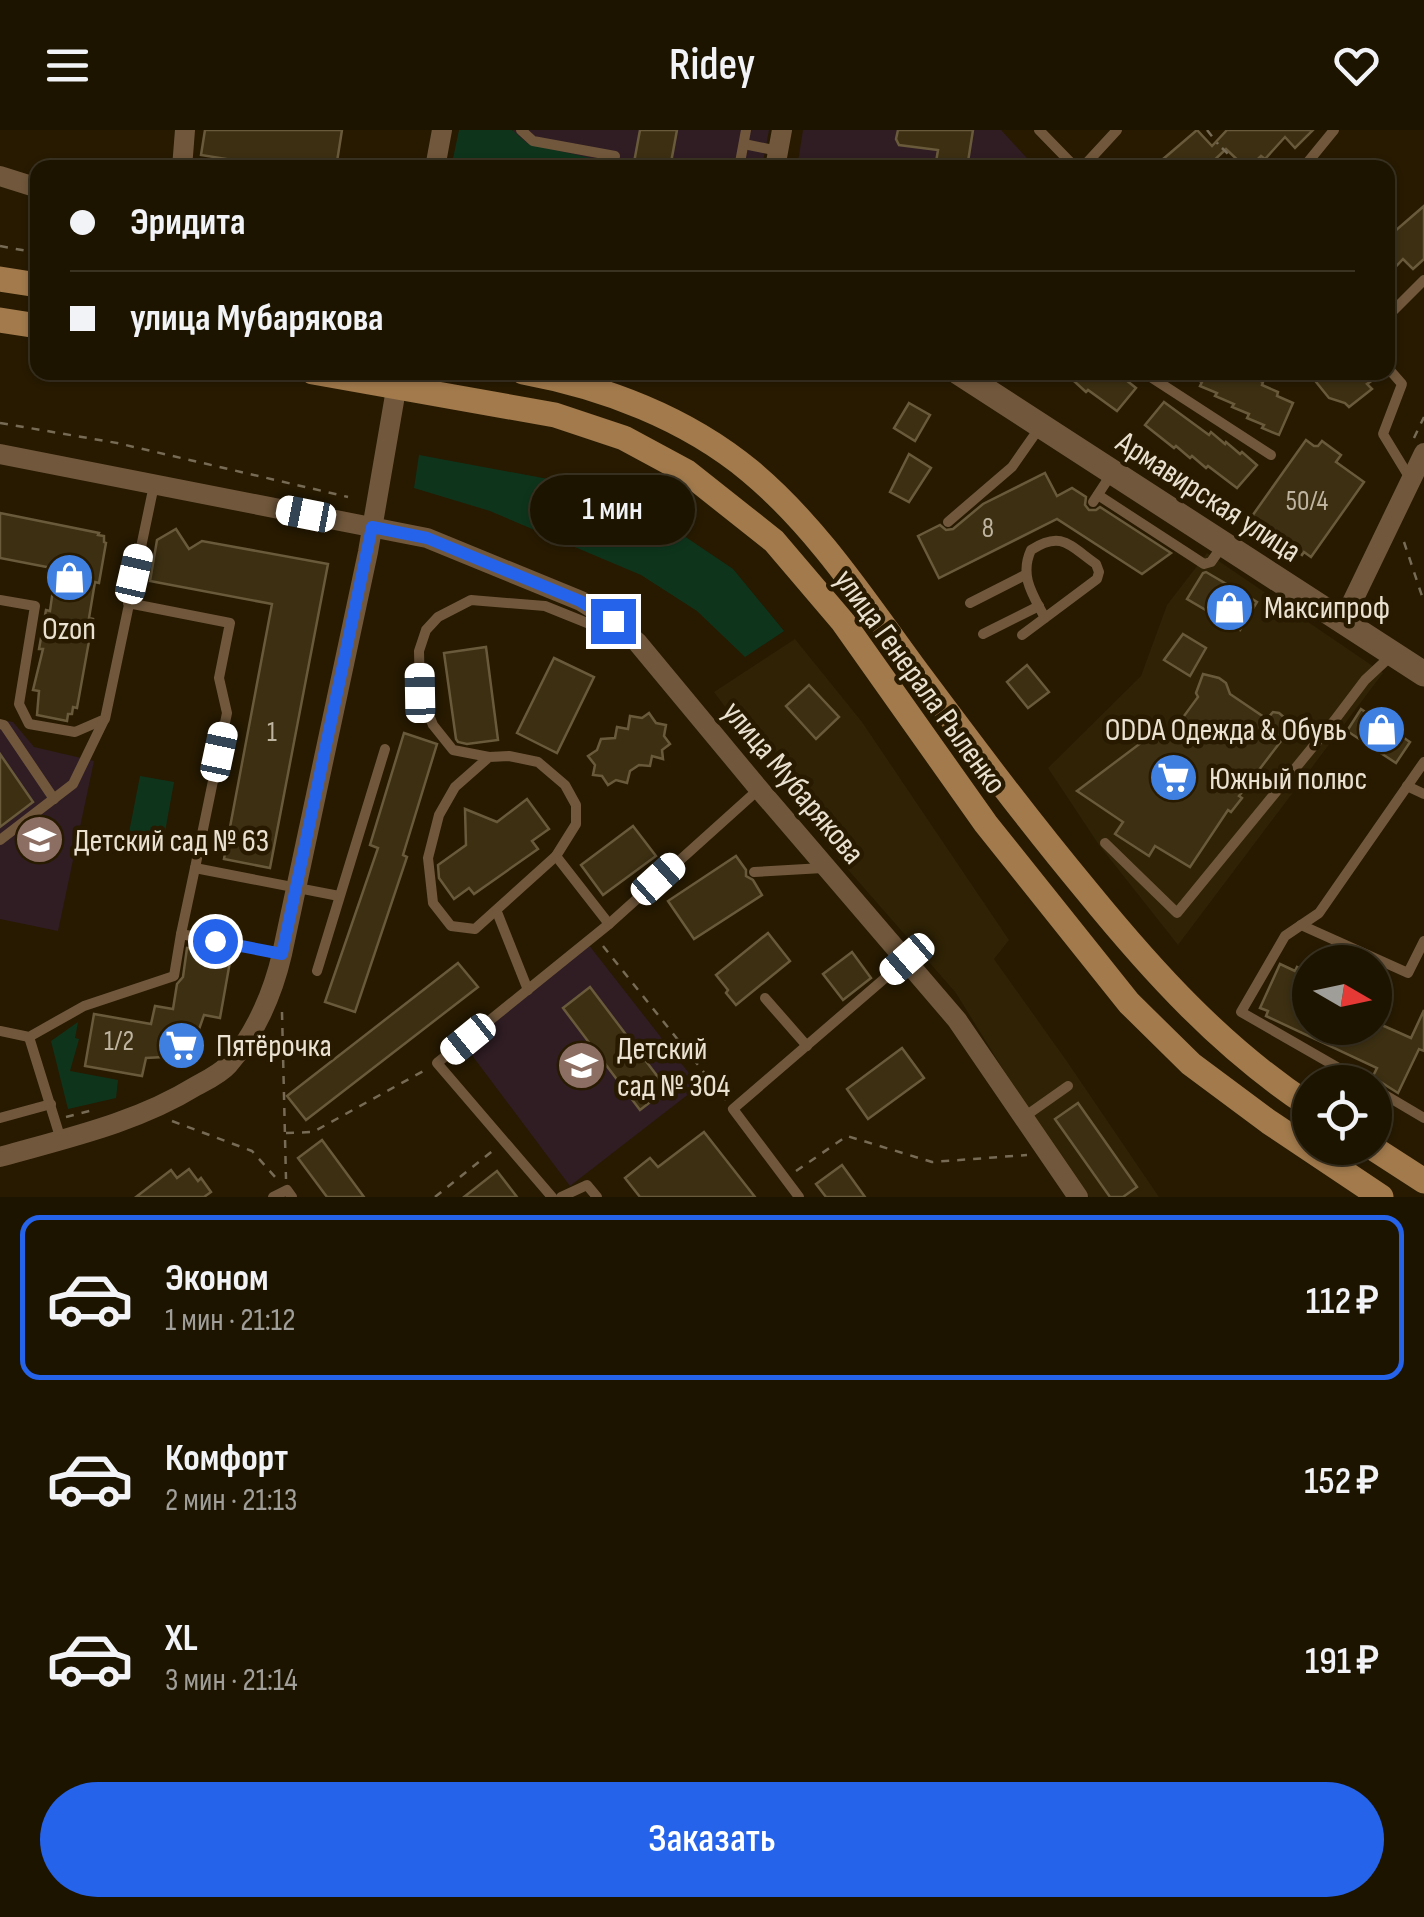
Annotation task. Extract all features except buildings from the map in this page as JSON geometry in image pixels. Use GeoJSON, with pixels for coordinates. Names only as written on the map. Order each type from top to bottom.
{"type":"FeatureCollection","features":[{"type":"Feature","properties":{"kind":"main road"},"geometry":{"type":"LineString","coordinates":[[0,278],[30,284]]}},
{"type":"Feature","properties":{"kind":"main road"},"geometry":{"type":"LineString","coordinates":[[0,320],[30,325]]}},
{"type":"Feature","properties":{"kind":"main road","name":"улица Генерала Рыленко"},"geometry":{"type":"LineString","coordinates":[[357,380],[555,415],[624,438],[687,472],[774,541],[843,622],[986,824],[1129,1003],[1191,1064],[1381,1197]]}},
{"type":"Feature","properties":{"kind":"main road","name":"улица Генерала Рыленко"},"geometry":{"type":"LineString","coordinates":[[561,380],[630,401],[693,432],[750,471],[805,524],[1016,805],[1146,963],[1206,1024],[1292,1095]]}},
{"type":"Feature","properties":{"kind":"main road"},"geometry":{"type":"LineString","coordinates":[[1392,1160],[1424,1181]]}},
{"type":"Feature","properties":{"kind":"street"},"geometry":{"type":"LineString","coordinates":[[183,160],[185,130]]}},
{"type":"Feature","properties":{"kind":"street"},"geometry":{"type":"LineString","coordinates":[[436,160],[442,130]]}},
{"type":"Feature","properties":{"kind":"street"},"geometry":{"type":"LineString","coordinates":[[0,176],[30,185]]}},
{"type":"Feature","properties":{"kind":"street"},"geometry":{"type":"LineString","coordinates":[[0,1157],[58,1130],[126,1121],[182,1095],[226,1068],[253,1032],[282,954],[372,527],[399,380]]}},
{"type":"Feature","properties":{"kind":"street","name":"Армавирская улица"},"geometry":{"type":"LineString","coordinates":[[970,380],[1424,674]]}},
{"type":"Feature","properties":{"kind":"street","name":"улица Мубарякова"},"geometry":{"type":"LineString","coordinates":[[0,454],[427,538],[580,601],[613,621],[636,642],[957,1020],[1078,1197]]}},
{"type":"Feature","properties":{"kind":"street"},"geometry":{"type":"LineString","coordinates":[[1343,621],[1424,454]]}},
{"type":"Feature","properties":{"kind":"lane"},"geometry":{"type":"LineString","coordinates":[[521,130],[532,141],[615,156],[615,160]]}},
{"type":"Feature","properties":{"kind":"lane"},"geometry":{"type":"LineString","coordinates":[[741,160],[746,130]]}},
{"type":"Feature","properties":{"kind":"lane"},"geometry":{"type":"LineString","coordinates":[[1039,130],[1071,160]]}},
{"type":"Feature","properties":{"kind":"lane"},"geometry":{"type":"LineString","coordinates":[[1087,160],[1118,130]]}},
{"type":"Feature","properties":{"kind":"lane"},"geometry":{"type":"LineString","coordinates":[[1310,160],[1334,130]]}},
{"type":"Feature","properties":{"kind":"lane"},"geometry":{"type":"LineString","coordinates":[[744,144],[778,150]]}},
{"type":"Feature","properties":{"kind":"lane"},"geometry":{"type":"LineString","coordinates":[[1395,309],[1424,280]]}},
{"type":"Feature","properties":{"kind":"lane"},"geometry":{"type":"LineString","coordinates":[[1395,376],[1402,384],[1382,434],[1411,480]]}},
{"type":"Feature","properties":{"kind":"lane"},"geometry":{"type":"LineString","coordinates":[[1155,380],[1271,455]]}},
{"type":"Feature","properties":{"kind":"lane"},"geometry":{"type":"LineString","coordinates":[[948,522],[1006,472],[1040,426]]}},
{"type":"Feature","properties":{"kind":"lane"},"geometry":{"type":"LineString","coordinates":[[1113,472],[1096,499],[1204,564],[1212,562],[1224,544]]}},
{"type":"Feature","properties":{"kind":"lane"},"geometry":{"type":"LineString","coordinates":[[0,840],[74,784],[104,719],[154,484]]}},
{"type":"Feature","properties":{"kind":"lane"},"geometry":{"type":"LineString","coordinates":[[1066,544],[1075,530]]}},
{"type":"Feature","properties":{"kind":"lane"},"geometry":{"type":"LineString","coordinates":[[1022,635],[1045,618],[1097,579],[1099,575],[1096,564],[1055,539],[1028,554],[1025,575],[1045,618]]}},
{"type":"Feature","properties":{"kind":"lane"},"geometry":{"type":"LineString","coordinates":[[970,603],[1025,575]]}},
{"type":"Feature","properties":{"kind":"lane"},"geometry":{"type":"LineString","coordinates":[[0,600],[35,606],[19,704],[29,724],[75,732],[104,719]]}},
{"type":"Feature","properties":{"kind":"lane"},"geometry":{"type":"LineString","coordinates":[[489,756],[455,787],[439,815],[428,858],[433,902],[451,926],[475,929],[556,856],[576,824],[576,805],[565,785],[538,762],[454,750],[433,725],[420,693],[419,651],[426,630],[438,616],[470,600],[545,606],[636,642]]}},
{"type":"Feature","properties":{"kind":"lane"},"geometry":{"type":"LineString","coordinates":[[0,1031],[29,1037],[84,1006],[174,976],[227,713],[219,678],[230,623],[128,603]]}},
{"type":"Feature","properties":{"kind":"lane"},"geometry":{"type":"LineString","coordinates":[[983,634],[1039,606]]}},
{"type":"Feature","properties":{"kind":"lane"},"geometry":{"type":"LineString","coordinates":[[1104,842],[1177,913],[1365,680],[1394,654]]}},
{"type":"Feature","properties":{"kind":"lane"},"geometry":{"type":"LineString","coordinates":[[0,724],[54,799]]}},
{"type":"Feature","properties":{"kind":"lane"},"geometry":{"type":"LineString","coordinates":[[316,971],[385,749]]}},
{"type":"Feature","properties":{"kind":"lane"},"geometry":{"type":"LineString","coordinates":[[1333,1065],[1241,1012],[1285,936],[1318,913],[1424,762]]}},
{"type":"Feature","properties":{"kind":"lane"},"geometry":{"type":"LineString","coordinates":[[1407,786],[1424,794]]}},
{"type":"Feature","properties":{"kind":"lane"},"geometry":{"type":"LineString","coordinates":[[552,1197],[437,1063],[608,924],[758,789]]}},
{"type":"Feature","properties":{"kind":"lane"},"geometry":{"type":"LineString","coordinates":[[556,856],[608,924]]}},
{"type":"Feature","properties":{"kind":"lane"},"geometry":{"type":"LineString","coordinates":[[195,868],[339,896]]}},
{"type":"Feature","properties":{"kind":"lane"},"geometry":{"type":"LineString","coordinates":[[754,872],[827,868]]}},
{"type":"Feature","properties":{"kind":"lane"},"geometry":{"type":"LineString","coordinates":[[497,912],[528,990]]}},
{"type":"Feature","properties":{"kind":"lane"},"geometry":{"type":"LineString","coordinates":[[1301,925],[1408,973],[1424,941]]}},
{"type":"Feature","properties":{"kind":"lane"},"geometry":{"type":"LineString","coordinates":[[181,934],[282,954]]}},
{"type":"Feature","properties":{"kind":"lane"},"geometry":{"type":"LineString","coordinates":[[799,1197],[733,1109],[907,959]]}},
{"type":"Feature","properties":{"kind":"lane"},"geometry":{"type":"LineString","coordinates":[[765,998],[807,1046]]}},
{"type":"Feature","properties":{"kind":"lane"},"geometry":{"type":"LineString","coordinates":[[29,1037],[58,1130]]}},
{"type":"Feature","properties":{"kind":"lane"},"geometry":{"type":"LineString","coordinates":[[1024,1117],[1068,1086]]}},
{"type":"Feature","properties":{"kind":"lane"},"geometry":{"type":"LineString","coordinates":[[1392,1099],[1424,1118]]}},
{"type":"Feature","properties":{"kind":"lane"},"geometry":{"type":"LineString","coordinates":[[0,1118],[51,1104]]}},
{"type":"Feature","properties":{"kind":"lane"},"geometry":{"type":"LineString","coordinates":[[562,1197],[587,1185],[597,1197]]}},
{"type":"Feature","properties":{"kind":"lane"},"geometry":{"type":"LineString","coordinates":[[274,1197],[289,1194]]}},
{"type":"Feature","properties":{"kind":"path"},"geometry":{"type":"LineString","coordinates":[[1207,130],[1234,160]]}},
{"type":"Feature","properties":{"kind":"path"},"geometry":{"type":"LineString","coordinates":[[0,246],[30,252]]}},
{"type":"Feature","properties":{"kind":"path"},"geometry":{"type":"LineString","coordinates":[[0,423],[117,443],[348,497]]}},
{"type":"Feature","properties":{"kind":"path"},"geometry":{"type":"LineString","coordinates":[[1402,537],[1424,602]]}},
{"type":"Feature","properties":{"kind":"path"},"geometry":{"type":"LineString","coordinates":[[595,935],[733,1109]]}},
{"type":"Feature","properties":{"kind":"path"},"geometry":{"type":"LineString","coordinates":[[282,1006],[289,1194]]}},
{"type":"Feature","properties":{"kind":"path"},"geometry":{"type":"LineString","coordinates":[[284,1133],[312,1132],[437,1063]]}},
{"type":"Feature","properties":{"kind":"path"},"geometry":{"type":"LineString","coordinates":[[58,1130],[104,1107]]}},
{"type":"Feature","properties":{"kind":"path"},"geometry":{"type":"LineString","coordinates":[[175,1123],[252,1151],[289,1194]]}},
{"type":"Feature","properties":{"kind":"path"},"geometry":{"type":"LineString","coordinates":[[785,1179],[847,1136],[932,1162],[1049,1154]]}},
{"type":"Feature","properties":{"kind":"path"},"geometry":{"type":"LineString","coordinates":[[435,1197],[504,1142]]}},
{"type":"Feature","properties":{"kind":"shaded area"},"geometry":{"type":"Polygon","coordinates":[[[513,130],[769,130],[763,160],[507,160],[513,130]]]}},
{"type":"Feature","properties":{"kind":"shaded area"},"geometry":{"type":"Polygon","coordinates":[[[803,130],[1001,130],[1029,160],[798,160],[803,130]]]}},
{"type":"Feature","properties":{"kind":"shaded area"},"geometry":{"type":"Polygon","coordinates":[[[1207,553],[1383,673],[1178,945],[1099,845],[1048,768],[1141,676],[1167,605],[1207,553]]]}},
{"type":"Feature","properties":{"kind":"shaded area"},"geometry":{"type":"Polygon","coordinates":[[[795,639],[862,722],[1009,940],[994,959],[1159,1197],[1089,1197],[956,993],[829,848],[714,692],[795,639]]]}},
{"type":"Feature","properties":{"kind":"shaded area","name":"Детский сад № 63"},"geometry":{"type":"Polygon","coordinates":[[[0,720],[13,722],[34,747],[94,761],[58,931],[0,919],[0,720]]]}},
{"type":"Feature","properties":{"kind":"shaded area","name":"Детский сад № 304"},"geometry":{"type":"Polygon","coordinates":[[[588,944],[699,1086],[570,1186],[465,1046],[588,944]]]}},
{"type":"Feature","properties":{"kind":"green space"},"geometry":{"type":"Polygon","coordinates":[[[459,130],[512,130],[528,144],[596,160],[453,160],[459,130]]]}},
{"type":"Feature","properties":{"kind":"green space"},"geometry":{"type":"Polygon","coordinates":[[[419,455],[559,481],[650,513],[733,569],[784,631],[745,657],[697,611],[641,575],[490,511],[414,488],[419,455]]]}},
{"type":"Feature","properties":{"kind":"green space"},"geometry":{"type":"Polygon","coordinates":[[[140,776],[174,782],[161,854],[126,848],[140,776]]]}},
{"type":"Feature","properties":{"kind":"green space"},"geometry":{"type":"Polygon","coordinates":[[[78,1022],[75,1038],[79,1039],[70,1071],[118,1080],[116,1098],[68,1109],[51,1041],[78,1022]]]}},
{"type":"Feature","properties":{"kind":"place","name":"Ozon"},"geometry":{"type":"Point","coordinates":[69,578]}},
{"type":"Feature","properties":{"kind":"place","name":"Максипроф"},"geometry":{"type":"Point","coordinates":[1229,607]}},
{"type":"Feature","properties":{"kind":"place","name":"ODDA Одежда & Обувь"},"geometry":{"type":"Point","coordinates":[1382,729]}},
{"type":"Feature","properties":{"kind":"place","name":"Южный полюс"},"geometry":{"type":"Point","coordinates":[1174,778]}},
{"type":"Feature","properties":{"kind":"place","name":"Детский сад № 63"},"geometry":{"type":"Point","coordinates":[39,840]}},
{"type":"Feature","properties":{"kind":"place","name":"Пятёрочка"},"geometry":{"type":"Point","coordinates":[181,1045]}},
{"type":"Feature","properties":{"kind":"place","name":"Детский сад № 304"},"geometry":{"type":"Point","coordinates":[582,1066]}},
{"type":"Feature","properties":{"kind":"route"},"geometry":{"type":"LineString","coordinates":[[215,941],[282,954],[372,527],[427,538],[580,601],[613,621]]}}]}
